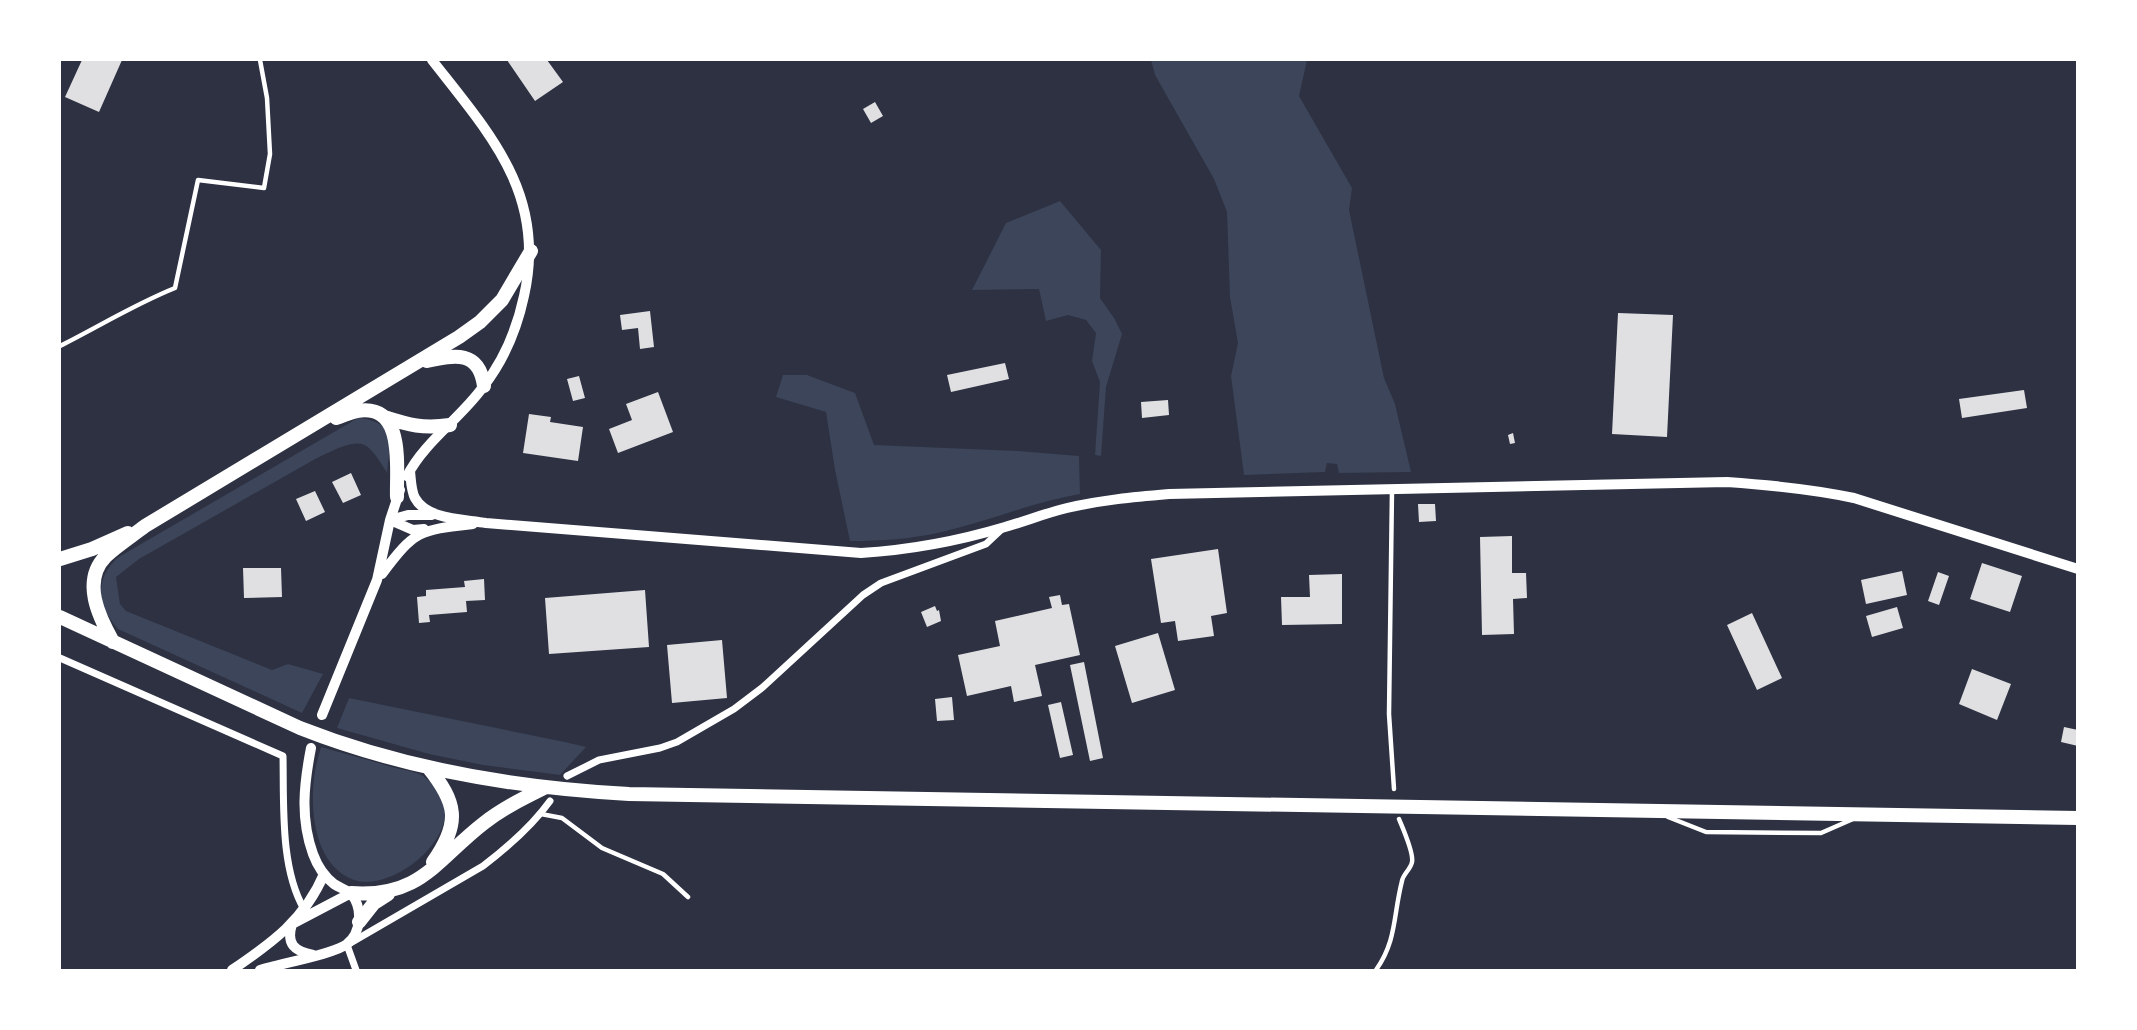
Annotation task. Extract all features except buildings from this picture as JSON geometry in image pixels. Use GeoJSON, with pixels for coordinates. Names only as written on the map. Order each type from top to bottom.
{"type":"FeatureCollection","features":[{"type":"Feature","properties":{"kind":"main road"},"geometry":{"type":"LineString","coordinates":[[60,559],[92,549],[145,526],[416,364],[480,322],[502,300],[531,251]]}},
{"type":"Feature","properties":{"kind":"main road"},"geometry":{"type":"LineString","coordinates":[[416,364],[454,356],[468,358],[483,375],[484,386]]}},
{"type":"Feature","properties":{"kind":"main road"},"geometry":{"type":"LineString","coordinates":[[315,425],[358,411],[371,411],[411,426],[429,428],[450,425]]}},
{"type":"Feature","properties":{"kind":"main road"},"geometry":{"type":"LineString","coordinates":[[384,417],[393,428],[396,441],[397,498]]}},
{"type":"Feature","properties":{"kind":"main road"},"geometry":{"type":"LineString","coordinates":[[114,643],[101,621],[94,599],[95,576],[104,558],[145,526]]}},
{"type":"Feature","properties":{"kind":"main road"},"geometry":{"type":"LineString","coordinates":[[60,617],[333,741],[428,767],[549,794]]}},
{"type":"Feature","properties":{"kind":"main road"},"geometry":{"type":"LineString","coordinates":[[424,876],[443,848],[452,817],[451,804],[444,788],[428,767]]}},
{"type":"Feature","properties":{"kind":"main road"},"geometry":{"type":"LineString","coordinates":[[359,922],[374,903],[424,876],[484,823],[514,802],[549,794],[580,791],[629,794],[2077,818]]}},
{"type":"Feature","properties":{"kind":"main road"},"geometry":{"type":"LineString","coordinates":[[351,893],[371,895],[392,891]]}},
{"type":"Feature","properties":{"kind":"street"},"geometry":{"type":"LineString","coordinates":[[321,715],[377,580],[397,498],[421,454],[484,386],[507,349],[519,320],[527,284],[531,251],[528,219],[521,194],[498,148],[432,60]]}},
{"type":"Feature","properties":{"kind":"street"},"geometry":{"type":"LineString","coordinates":[[410,471],[413,497],[430,513],[486,523],[861,553],[904,550],[1003,528],[1066,508],[1122,498],[1222,492],[1727,482],[1774,485],[1854,498],[2077,569]]}},
{"type":"Feature","properties":{"kind":"street"},"geometry":{"type":"LineString","coordinates":[[390,520],[408,515],[441,515]]}},
{"type":"Feature","properties":{"kind":"street"},"geometry":{"type":"LineString","coordinates":[[390,520],[413,530],[486,523]]}},
{"type":"Feature","properties":{"kind":"street"},"geometry":{"type":"LineString","coordinates":[[567,776],[599,760],[660,748],[688,737],[749,699],[863,595],[881,583],[986,544],[1003,528]]}},
{"type":"Feature","properties":{"kind":"street"},"geometry":{"type":"LineString","coordinates":[[377,580],[400,549],[431,529]]}},
{"type":"Feature","properties":{"kind":"street"},"geometry":{"type":"LineString","coordinates":[[60,659],[283,756],[286,842],[296,894],[304,909]]}},
{"type":"Feature","properties":{"kind":"street"},"geometry":{"type":"LineString","coordinates":[[311,748],[303,793],[305,826],[314,856],[324,874],[333,883],[351,893],[359,908],[356,932],[347,945]]}},
{"type":"Feature","properties":{"kind":"street"},"geometry":{"type":"LineString","coordinates":[[260,971],[347,945],[483,866],[502,852],[541,814],[549,794]]}},
{"type":"Feature","properties":{"kind":"street"},"geometry":{"type":"LineString","coordinates":[[232,971],[271,944],[292,924],[315,893],[324,874]]}},
{"type":"Feature","properties":{"kind":"street"},"geometry":{"type":"LineString","coordinates":[[314,956],[297,950],[291,944],[289,935],[292,924],[351,893]]}},
{"type":"Feature","properties":{"kind":"street"},"geometry":{"type":"LineString","coordinates":[[347,945],[356,971]]}},
{"type":"Feature","properties":{"kind":"lane"},"geometry":{"type":"LineString","coordinates":[[60,346],[139,303],[175,288],[198,180],[264,187],[270,154],[267,98],[260,60]]}},
{"type":"Feature","properties":{"kind":"lane"},"geometry":{"type":"LineString","coordinates":[[1392,488],[1389,714],[1394,789]]}},
{"type":"Feature","properties":{"kind":"lane"},"geometry":{"type":"LineString","coordinates":[[541,814],[562,818],[602,848],[663,874],[688,897]]}},
{"type":"Feature","properties":{"kind":"lane"},"geometry":{"type":"LineString","coordinates":[[1376,971],[1392,942],[1402,878],[1412,862],[1399,820]]}},
{"type":"Feature","properties":{"kind":"shaded area"},"geometry":{"type":"Polygon","coordinates":[[[1151,60],[1307,60],[1299,96],[1352,188],[1349,210],[1384,378],[1395,404],[1411,472],[1339,473],[1337,464],[1327,463],[1325,472],[1244,475],[1231,376],[1238,343],[1230,297],[1227,212],[1214,179],[1155,75],[1151,60]]]}},
{"type":"Feature","properties":{"kind":"shaded area"},"geometry":{"type":"Polygon","coordinates":[[[1060,201],[1101,250],[1100,298],[1122,334],[1106,387],[1101,456],[1095,455],[1100,382],[1092,361],[1096,333],[1086,320],[1068,315],[1046,321],[1039,289],[972,290],[1006,223],[1060,201]]]}},
{"type":"Feature","properties":{"kind":"shaded area"},"geometry":{"type":"Polygon","coordinates":[[[783,375],[807,375],[855,393],[874,445],[1079,456],[1080,494],[931,534],[850,541],[826,412],[776,397],[783,375]]]}},
{"type":"Feature","properties":{"kind":"shaded area"},"geometry":{"type":"Polygon","coordinates":[[[358,418],[371,420],[385,429],[389,443],[387,473],[365,445],[344,446],[317,458],[139,559],[116,577],[120,604],[126,611],[272,670],[288,664],[323,674],[302,713],[118,629],[106,611],[101,593],[104,575],[117,558],[358,418]]]}},
{"type":"Feature","properties":{"kind":"shaded area"},"geometry":{"type":"Polygon","coordinates":[[[349,698],[586,747],[560,775],[483,765],[429,754],[337,728],[349,698]]]}},
{"type":"Feature","properties":{"kind":"shaded area"},"geometry":{"type":"Polygon","coordinates":[[[321,747],[416,773],[435,787],[444,804],[444,821],[437,839],[424,854],[407,868],[371,882],[354,880],[331,863],[318,837],[313,807],[314,774],[321,747]]]}}]}
